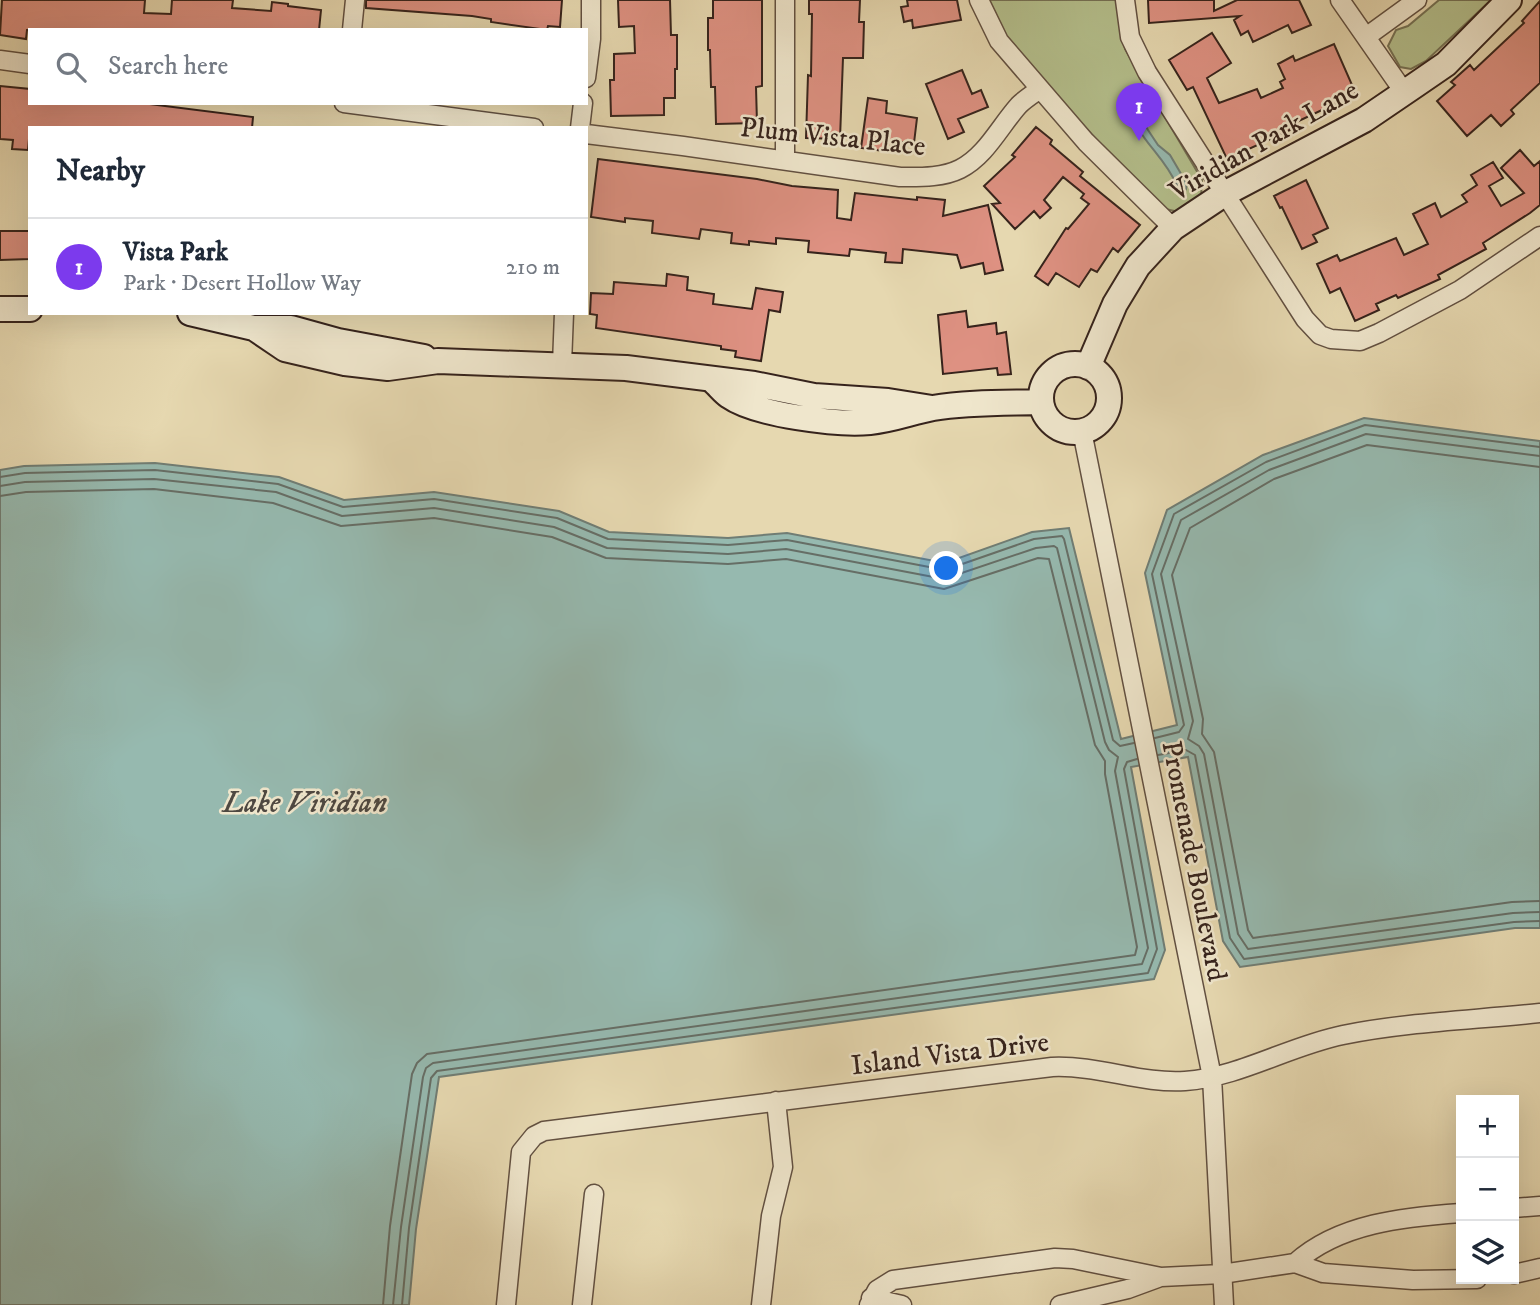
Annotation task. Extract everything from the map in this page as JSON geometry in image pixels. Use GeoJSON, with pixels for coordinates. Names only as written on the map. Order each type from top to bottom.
{"type":"FeatureCollection","features":[{"type":"Feature","properties":{"kind":"street"},"geometry":{"type":"LineString","coordinates":[[352,28],[355,0]]}},
{"type":"Feature","properties":{"kind":"street"},"geometry":{"type":"LineString","coordinates":[[588,62],[591,0]]}},
{"type":"Feature","properties":{"kind":"street"},"geometry":{"type":"LineString","coordinates":[[785,0],[785,160]]}},
{"type":"Feature","properties":{"kind":"street"},"geometry":{"type":"LineString","coordinates":[[979,0],[999,41],[1086,142],[1173,228]]}},
{"type":"Feature","properties":{"kind":"street"},"geometry":{"type":"LineString","coordinates":[[1125,0],[1129,30],[1137,55],[1305,319],[1320,335],[1331,340],[1360,341],[1378,333],[1460,289],[1540,236]]}},
{"type":"Feature","properties":{"kind":"street"},"geometry":{"type":"LineString","coordinates":[[1340,0],[1404,92]]}},
{"type":"Feature","properties":{"kind":"street"},"geometry":{"type":"LineString","coordinates":[[1366,37],[1417,0]]}},
{"type":"Feature","properties":{"kind":"street","name":"Viridian Park Lane"},"geometry":{"type":"LineString","coordinates":[[1088,367],[1115,304],[1138,266],[1173,228],[1224,194],[1364,120],[1446,64],[1509,0]]}},
{"type":"Feature","properties":{"kind":"street"},"geometry":{"type":"LineString","coordinates":[[0,60],[28,64]]}},
{"type":"Feature","properties":{"kind":"street","name":"Plum Vista Place"},"geometry":{"type":"LineString","coordinates":[[588,134],[900,177],[930,177],[960,169],[974,159],[1020,104],[1040,89]]}},
{"type":"Feature","properties":{"kind":"street"},"geometry":{"type":"LineString","coordinates":[[359,105],[519,126]]}},
{"type":"Feature","properties":{"kind":"street"},"geometry":{"type":"LineString","coordinates":[[580,126],[583,105]]}},
{"type":"Feature","properties":{"kind":"street"},"geometry":{"type":"LineString","coordinates":[[0,309],[28,309]]}},
{"type":"Feature","properties":{"kind":"street"},"geometry":{"type":"LineString","coordinates":[[199,315],[254,328],[285,349],[345,363],[388,368],[438,361],[562,364],[653,371],[713,380],[729,396],[759,409],[812,419],[868,422],[900,418],[932,408],[1041,402]]}},
{"type":"Feature","properties":{"kind":"street"},"geometry":{"type":"LineString","coordinates":[[562,364],[564,315]]}},
{"type":"Feature","properties":{"kind":"street"},"geometry":{"type":"LineString","coordinates":[[1070,365],[1088,367],[1102,379],[1108,396],[1108,406],[1098,422],[1082,431],[1073,432],[1055,426],[1043,411],[1043,385],[1054,371],[1070,365]]}},
{"type":"Feature","properties":{"kind":"street","name":"Promenade Boulevard"},"geometry":{"type":"LineString","coordinates":[[1082,431],[1212,1077],[1224,1305]]}},
{"type":"Feature","properties":{"kind":"street","name":"Island Vista Drive"},"geometry":{"type":"LineString","coordinates":[[506,1305],[521,1152],[534,1136],[559,1128],[1052,1067],[1075,1066],[1184,1081],[1212,1077],[1343,1035],[1540,1013]]}},
{"type":"Feature","properties":{"kind":"street"},"geometry":{"type":"LineString","coordinates":[[761,1305],[771,1216],[783,1167],[776,1101]]}},
{"type":"Feature","properties":{"kind":"street"},"geometry":{"type":"LineString","coordinates":[[582,1305],[594,1194]]}},
{"type":"Feature","properties":{"kind":"street"},"geometry":{"type":"LineString","coordinates":[[1519,1208],[1540,1206]]}},
{"type":"Feature","properties":{"kind":"street"},"geometry":{"type":"LineString","coordinates":[[1295,1264],[1312,1249],[1381,1222],[1456,1214]]}},
{"type":"Feature","properties":{"kind":"street"},"geometry":{"type":"LineString","coordinates":[[870,1301],[884,1283],[893,1280],[1055,1258],[1073,1259],[1160,1277],[1222,1274],[1295,1264],[1323,1273],[1413,1280],[1456,1279]]}},
{"type":"Feature","properties":{"kind":"street"},"geometry":{"type":"LineString","coordinates":[[1519,1273],[1540,1268]]}},
{"type":"Feature","properties":{"kind":"street"},"geometry":{"type":"LineString","coordinates":[[1060,1305],[1128,1289],[1160,1277]]}},
{"type":"Feature","properties":{"kind":"street"},"geometry":{"type":"LineString","coordinates":[[870,1301],[902,1305]]}},
{"type":"Feature","properties":{"kind":"green space"},"geometry":{"type":"Polygon","coordinates":[[[989,0],[1116,0],[1125,49],[1202,180],[1201,197],[1179,212],[1161,208],[1028,67],[1002,33],[989,0]]]}},
{"type":"Feature","properties":{"kind":"green space"},"geometry":{"type":"Polygon","coordinates":[[[1439,0],[1491,0],[1426,61],[1411,69],[1400,67],[1388,46],[1396,30],[1408,26],[1439,0]]]}},
{"type":"Feature","properties":{"kind":"water"},"geometry":{"type":"Polygon","coordinates":[[[1130,99],[1136,100],[1136,109],[1158,145],[1170,155],[1187,184],[1186,189],[1176,184],[1141,133],[1131,112],[1130,99]]]}},
{"type":"Feature","properties":{"kind":"water","name":"Lake Viridian"},"geometry":{"type":"Polygon","coordinates":[[[1364,418],[1540,441],[1540,928],[1515,928],[1240,967],[1223,941],[1188,757],[1131,767],[1165,950],[1154,979],[439,1077],[416,1229],[409,1305],[0,1305],[0,470],[24,466],[155,463],[279,477],[344,500],[434,492],[559,511],[609,532],[728,538],[787,533],[945,563],[1032,532],[1069,528],[1121,739],[1177,725],[1145,573],[1167,510],[1263,455],[1364,418]]]}},
{"type":"Feature","properties":{"kind":"building"},"geometry":{"type":"Polygon","coordinates":[[[2,0],[145,0],[144,13],[171,14],[172,0],[233,0],[232,8],[271,11],[272,2],[321,10],[319,28],[28,28],[26,39],[0,35],[2,0]]]}},
{"type":"Feature","properties":{"kind":"building"},"geometry":{"type":"Polygon","coordinates":[[[366,0],[562,0],[560,27],[548,28],[491,22],[491,19],[472,16],[366,8],[366,0]]]}},
{"type":"Feature","properties":{"kind":"building"},"geometry":{"type":"Polygon","coordinates":[[[618,0],[670,0],[671,35],[677,35],[677,69],[675,98],[664,98],[664,115],[611,116],[610,80],[614,80],[614,54],[635,53],[634,26],[619,27],[618,0]]]}},
{"type":"Feature","properties":{"kind":"building"},"geometry":{"type":"Polygon","coordinates":[[[713,0],[762,0],[762,86],[756,87],[757,123],[716,124],[715,87],[711,87],[708,50],[708,18],[713,18],[713,0]]]}},
{"type":"Feature","properties":{"kind":"building"},"geometry":{"type":"Polygon","coordinates":[[[809,0],[860,0],[859,22],[864,22],[863,58],[843,58],[840,139],[806,138],[808,75],[811,76],[812,14],[809,14],[809,0]]]}},
{"type":"Feature","properties":{"kind":"building"},"geometry":{"type":"Polygon","coordinates":[[[907,0],[957,0],[961,20],[913,28],[912,20],[904,22],[901,7],[908,6],[907,0]]]}},
{"type":"Feature","properties":{"kind":"building"},"geometry":{"type":"Polygon","coordinates":[[[1148,0],[1214,0],[1214,11],[1237,0],[1299,0],[1311,25],[1292,33],[1288,25],[1253,42],[1248,31],[1241,35],[1234,20],[1240,16],[1149,23],[1148,0]]]}},
{"type":"Feature","properties":{"kind":"building"},"geometry":{"type":"Polygon","coordinates":[[[1540,1],[1540,83],[1511,110],[1514,114],[1501,126],[1491,115],[1467,136],[1437,101],[1455,85],[1451,82],[1470,65],[1474,70],[1524,23],[1522,21],[1540,1]]]}},
{"type":"Feature","properties":{"kind":"building"},"geometry":{"type":"Polygon","coordinates":[[[1212,33],[1231,63],[1207,78],[1219,103],[1257,89],[1261,98],[1283,88],[1280,82],[1285,79],[1278,64],[1293,56],[1295,61],[1334,44],[1356,94],[1288,126],[1290,130],[1227,159],[1193,87],[1187,90],[1169,60],[1212,33]]]}},
{"type":"Feature","properties":{"kind":"building"},"geometry":{"type":"Polygon","coordinates":[[[962,70],[972,94],[981,90],[988,107],[958,119],[964,132],[948,139],[926,84],[962,70]]]}},
{"type":"Feature","properties":{"kind":"building"},"geometry":{"type":"Polygon","coordinates":[[[0,86],[28,89],[28,105],[158,105],[253,117],[252,126],[28,126],[28,150],[12,149],[13,140],[0,139],[0,86]]]}},
{"type":"Feature","properties":{"kind":"building"},"geometry":{"type":"Polygon","coordinates":[[[868,98],[887,101],[886,113],[917,118],[914,143],[900,142],[898,153],[861,148],[868,98]]]}},
{"type":"Feature","properties":{"kind":"building"},"geometry":{"type":"Polygon","coordinates":[[[1036,127],[1052,140],[1050,144],[1083,172],[1080,176],[1140,225],[1118,252],[1113,248],[1097,272],[1091,269],[1079,287],[1056,273],[1048,285],[1035,276],[1066,228],[1068,229],[1089,204],[1081,198],[1084,194],[1063,177],[1044,200],[1051,208],[1040,218],[1034,211],[1015,229],[992,204],[1000,203],[984,186],[1015,157],[1012,155],[1036,127]]]}},
{"type":"Feature","properties":{"kind":"building"},"geometry":{"type":"Polygon","coordinates":[[[1520,150],[1534,166],[1540,161],[1540,205],[1483,243],[1486,249],[1438,275],[1440,279],[1398,298],[1396,295],[1376,304],[1379,310],[1355,321],[1340,288],[1330,293],[1317,264],[1337,255],[1340,261],[1396,238],[1404,255],[1428,244],[1413,214],[1435,203],[1441,217],[1467,202],[1462,195],[1477,185],[1471,175],[1493,162],[1503,178],[1489,186],[1501,206],[1524,193],[1501,168],[1520,150]]]}},
{"type":"Feature","properties":{"kind":"building"},"geometry":{"type":"Polygon","coordinates":[[[598,159],[838,190],[837,218],[851,220],[855,193],[917,200],[917,197],[945,200],[943,216],[988,205],[1003,270],[985,274],[983,263],[961,268],[957,255],[903,249],[902,263],[885,262],[886,253],[850,249],[849,256],[808,252],[809,241],[776,238],[776,244],[749,241],[749,245],[731,243],[732,233],[701,229],[699,239],[652,233],[653,221],[625,218],[625,222],[591,217],[598,159]]]}},
{"type":"Feature","properties":{"kind":"building"},"geometry":{"type":"Polygon","coordinates":[[[1306,180],[1328,228],[1313,235],[1317,242],[1302,249],[1274,196],[1306,180]]]}},
{"type":"Feature","properties":{"kind":"building"},"geometry":{"type":"Polygon","coordinates":[[[0,231],[28,231],[28,259],[0,260],[0,231]]]}},
{"type":"Feature","properties":{"kind":"building"},"geometry":{"type":"Polygon","coordinates":[[[667,274],[688,277],[687,290],[714,294],[713,304],[752,309],[756,288],[783,292],[780,312],[769,310],[761,361],[735,357],[736,351],[721,349],[721,346],[596,328],[597,315],[590,314],[591,293],[613,294],[614,282],[666,286],[667,274]]]}},
{"type":"Feature","properties":{"kind":"building"},"geometry":{"type":"Polygon","coordinates":[[[966,311],[968,327],[996,323],[997,334],[1006,332],[1011,374],[998,375],[997,368],[943,374],[938,315],[966,311]]]}},
{"type":"Feature","properties":{"kind":"place","name":"Vista Park"},"geometry":{"type":"Point","coordinates":[1139,141]}}]}
